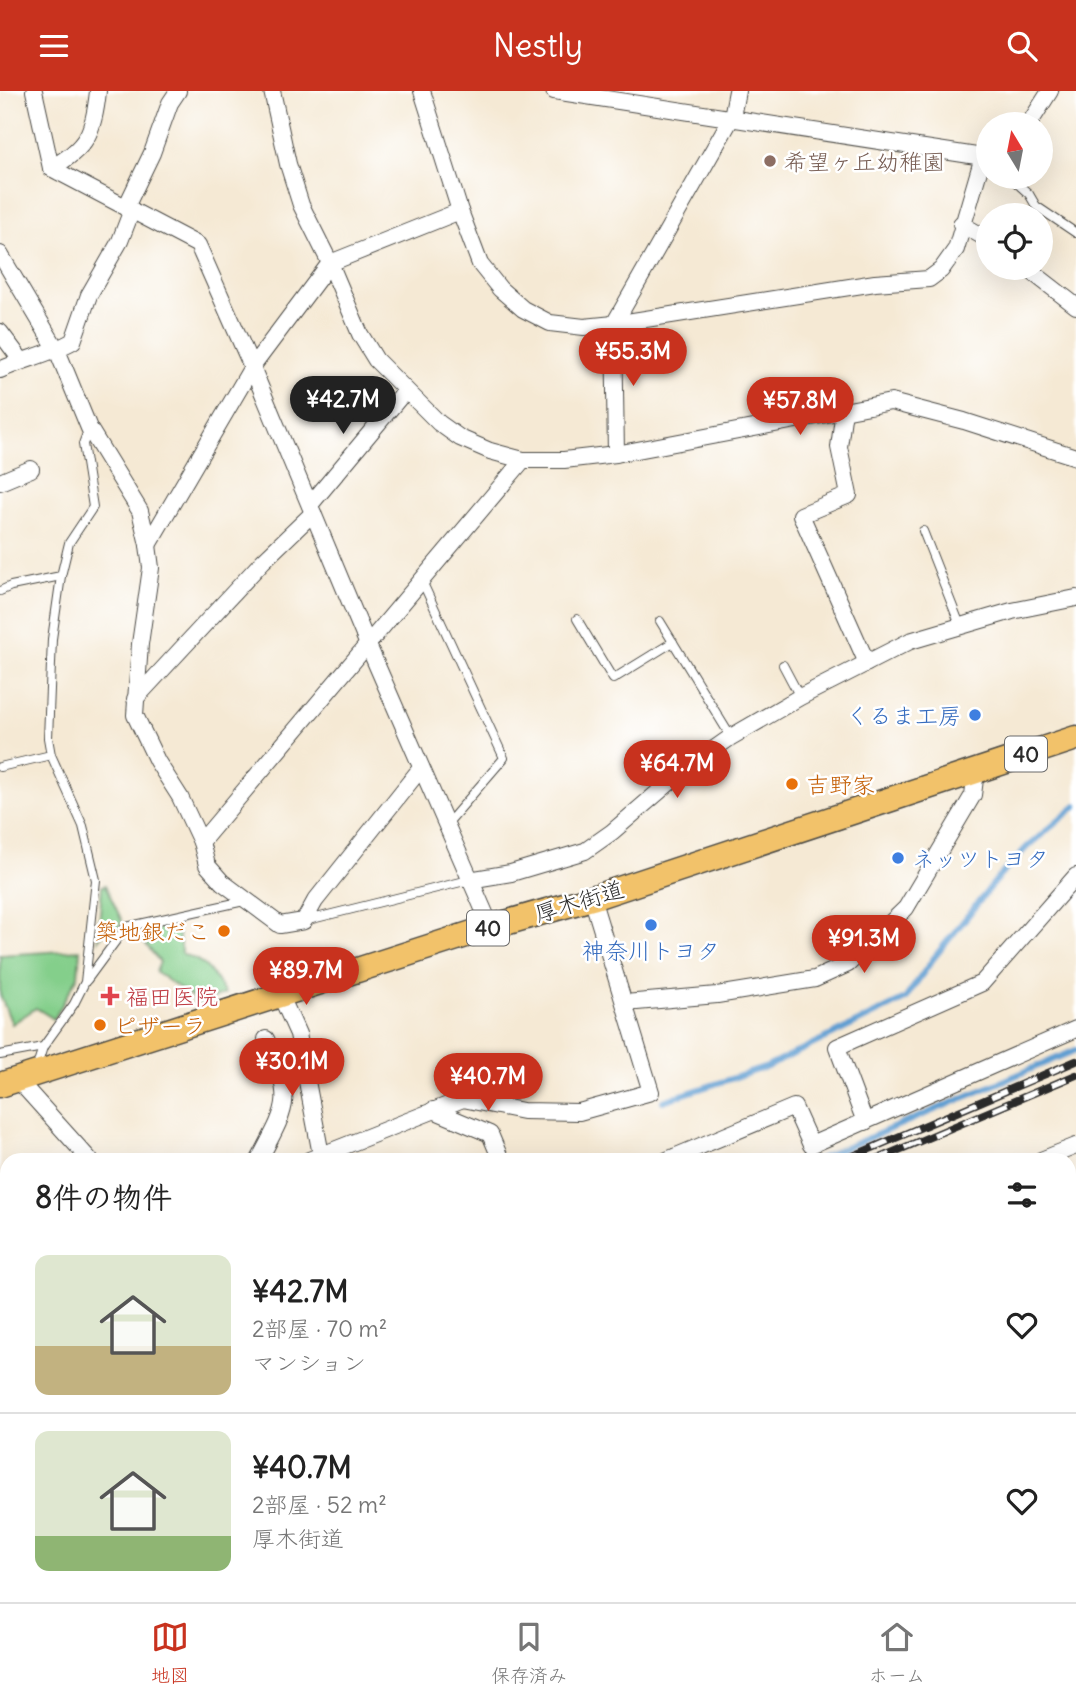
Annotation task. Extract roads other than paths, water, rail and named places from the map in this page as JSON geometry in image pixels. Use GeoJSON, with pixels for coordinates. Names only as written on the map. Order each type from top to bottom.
{"type":"FeatureCollection","features":[{"type":"Feature","properties":{"kind":"main road","name":"厚木街道"},"geometry":{"type":"LineString","coordinates":[[17,1080],[491,927],[592,898],[1076,738]]}},
{"type":"Feature","properties":{"kind":"street"},"geometry":{"type":"LineString","coordinates":[[34,91],[51,168],[198,245],[491,927]]}},
{"type":"Feature","properties":{"kind":"street"},"geometry":{"type":"LineString","coordinates":[[51,168],[70,157],[86,140],[95,114],[98,91]]}},
{"type":"Feature","properties":{"kind":"street"},"geometry":{"type":"LineString","coordinates":[[0,370],[21,360],[57,350],[73,341],[89,295],[120,241],[129,209],[170,103],[178,91]]}},
{"type":"Feature","properties":{"kind":"street"},"geometry":{"type":"LineString","coordinates":[[272,91],[288,164],[298,194],[360,334],[376,360],[405,391],[439,423],[460,438],[489,451],[523,460],[564,460],[616,454],[891,402],[964,421],[1076,457]]}},
{"type":"Feature","properties":{"kind":"street"},"geometry":{"type":"LineString","coordinates":[[422,91],[460,211],[480,264],[500,289],[523,309],[550,323],[584,327],[614,324],[875,283],[929,278],[942,270],[956,250],[961,225],[976,185]]}},
{"type":"Feature","properties":{"kind":"street"},"geometry":{"type":"LineString","coordinates":[[554,91],[976,157]]}},
{"type":"Feature","properties":{"kind":"street"},"geometry":{"type":"LineString","coordinates":[[616,454],[614,324],[732,117],[737,91]]}},
{"type":"Feature","properties":{"kind":"street"},"geometry":{"type":"LineString","coordinates":[[1037,112],[1050,91]]}},
{"type":"Feature","properties":{"kind":"street"},"geometry":{"type":"LineString","coordinates":[[148,545],[252,367],[330,263],[460,211]]}},
{"type":"Feature","properties":{"kind":"street"},"geometry":{"type":"LineString","coordinates":[[961,225],[976,233]]}},
{"type":"Feature","properties":{"kind":"street"},"geometry":{"type":"LineString","coordinates":[[0,254],[57,350],[89,428],[140,511],[151,568],[140,644],[135,715],[157,761],[180,797],[201,842],[208,865],[222,883],[280,925],[304,921],[315,901],[421,768]]}},
{"type":"Feature","properties":{"kind":"street"},"geometry":{"type":"LineString","coordinates":[[1042,280],[1076,306]]}},
{"type":"Feature","properties":{"kind":"street"},"geometry":{"type":"LineString","coordinates":[[0,331],[21,360]]}},
{"type":"Feature","properties":{"kind":"street"},"geometry":{"type":"LineString","coordinates":[[135,699],[311,509],[405,391]]}},
{"type":"Feature","properties":{"kind":"street"},"geometry":{"type":"LineString","coordinates":[[844,410],[839,447],[849,495],[801,515],[867,663]]}},
{"type":"Feature","properties":{"kind":"street"},"geometry":{"type":"LineString","coordinates":[[201,842],[523,460]]}},
{"type":"Feature","properties":{"kind":"street"},"geometry":{"type":"LineString","coordinates":[[0,482],[31,469]]}},
{"type":"Feature","properties":{"kind":"street"},"geometry":{"type":"LineString","coordinates":[[469,880],[511,873],[585,851],[612,832],[684,770],[731,737],[800,697],[910,641],[1012,611],[1076,598]]}},
{"type":"Feature","properties":{"kind":"street"},"geometry":{"type":"LineString","coordinates":[[625,1003],[717,995],[815,979],[848,964],[906,908],[973,795],[976,771]]}},
{"type":"Feature","properties":{"kind":"street"},"geometry":{"type":"LineString","coordinates":[[865,1122],[838,1047],[982,983],[1076,876]]}},
{"type":"Feature","properties":{"kind":"street"},"geometry":{"type":"LineString","coordinates":[[329,1153],[463,1100],[523,1111],[579,1112],[651,1092],[592,898]]}},
{"type":"Feature","properties":{"kind":"street"},"geometry":{"type":"LineString","coordinates":[[280,995],[298,1034],[316,1153]]}},
{"type":"Feature","properties":{"kind":"street"},"geometry":{"type":"LineString","coordinates":[[684,1153],[794,1107],[811,1145],[1076,1029]]}},
{"type":"Feature","properties":{"kind":"street"},"geometry":{"type":"LineString","coordinates":[[264,1153],[285,1107],[286,1093],[283,1077],[266,1039]]}},
{"type":"Feature","properties":{"kind":"street"},"geometry":{"type":"LineString","coordinates":[[17,1080],[82,1153]]}},
{"type":"Feature","properties":{"kind":"street"},"geometry":{"type":"LineString","coordinates":[[433,1110],[490,1134],[498,1153]]}},
{"type":"Feature","properties":{"kind":"lane"},"geometry":{"type":"LineString","coordinates":[[1023,189],[1036,206],[1076,233]]}},
{"type":"Feature","properties":{"kind":"lane"},"geometry":{"type":"LineString","coordinates":[[85,982],[96,880],[83,826],[51,755],[48,738],[52,639],[61,576],[69,543],[93,507],[83,445],[89,428]]}},
{"type":"Feature","properties":{"kind":"lane"},"geometry":{"type":"LineString","coordinates":[[923,531],[960,625]]}},
{"type":"Feature","properties":{"kind":"lane"},"geometry":{"type":"LineString","coordinates":[[0,591],[11,586],[61,576]]}},
{"type":"Feature","properties":{"kind":"lane"},"geometry":{"type":"LineString","coordinates":[[421,579],[503,758],[446,826]]}},
{"type":"Feature","properties":{"kind":"lane"},"geometry":{"type":"LineString","coordinates":[[576,619],[613,679],[673,642]]}},
{"type":"Feature","properties":{"kind":"lane"},"geometry":{"type":"LineString","coordinates":[[660,621],[731,737]]}},
{"type":"Feature","properties":{"kind":"lane"},"geometry":{"type":"LineString","coordinates":[[783,665],[800,697]]}},
{"type":"Feature","properties":{"kind":"lane"},"geometry":{"type":"LineString","coordinates":[[0,767],[51,755]]}},
{"type":"Feature","properties":{"kind":"lane"},"geometry":{"type":"LineString","coordinates":[[304,921],[469,880]]}},
{"type":"Feature","properties":{"kind":"lane"},"geometry":{"type":"LineString","coordinates":[[17,1080],[74,1004],[85,982],[126,927],[247,900]]}},
{"type":"Feature","properties":{"kind":"lane"},"geometry":{"type":"LineString","coordinates":[[0,1055],[43,1047]]}},
{"type":"Feature","properties":{"kind":"waterway"},"geometry":{"type":"LineString","coordinates":[[663,1101],[767,1067],[905,999],[933,959],[998,878],[1027,847],[1076,806]]}},
{"type":"Feature","properties":{"kind":"waterway"},"geometry":{"type":"LineString","coordinates":[[833,1153],[1076,1050]]}},
{"type":"Feature","properties":{"kind":"railway"},"geometry":{"type":"LineString","coordinates":[[860,1153],[1076,1061]]}},
{"type":"Feature","properties":{"kind":"railway"},"geometry":{"type":"LineString","coordinates":[[892,1153],[1076,1075]]}},
{"type":"Feature","properties":{"kind":"place","name":"希望ヶ丘幼稚園"},"geometry":{"type":"Point","coordinates":[770,161]}},
{"type":"Feature","properties":{"kind":"place","name":"くるま工房"},"geometry":{"type":"Point","coordinates":[975,715]}},
{"type":"Feature","properties":{"kind":"place","name":"吉野家"},"geometry":{"type":"Point","coordinates":[792,784]}},
{"type":"Feature","properties":{"kind":"place","name":"ネッツトヨタ"},"geometry":{"type":"Point","coordinates":[898,858]}},
{"type":"Feature","properties":{"kind":"place","name":"神奈川トヨタ"},"geometry":{"type":"Point","coordinates":[651,925]}},
{"type":"Feature","properties":{"kind":"place","name":"築地銀だこ"},"geometry":{"type":"Point","coordinates":[224,931]}},
{"type":"Feature","properties":{"kind":"place","name":"福田医院"},"geometry":{"type":"Point","coordinates":[110,996]}},
{"type":"Feature","properties":{"kind":"place","name":"ピザーラ"},"geometry":{"type":"Point","coordinates":[100,1025]}}]}
